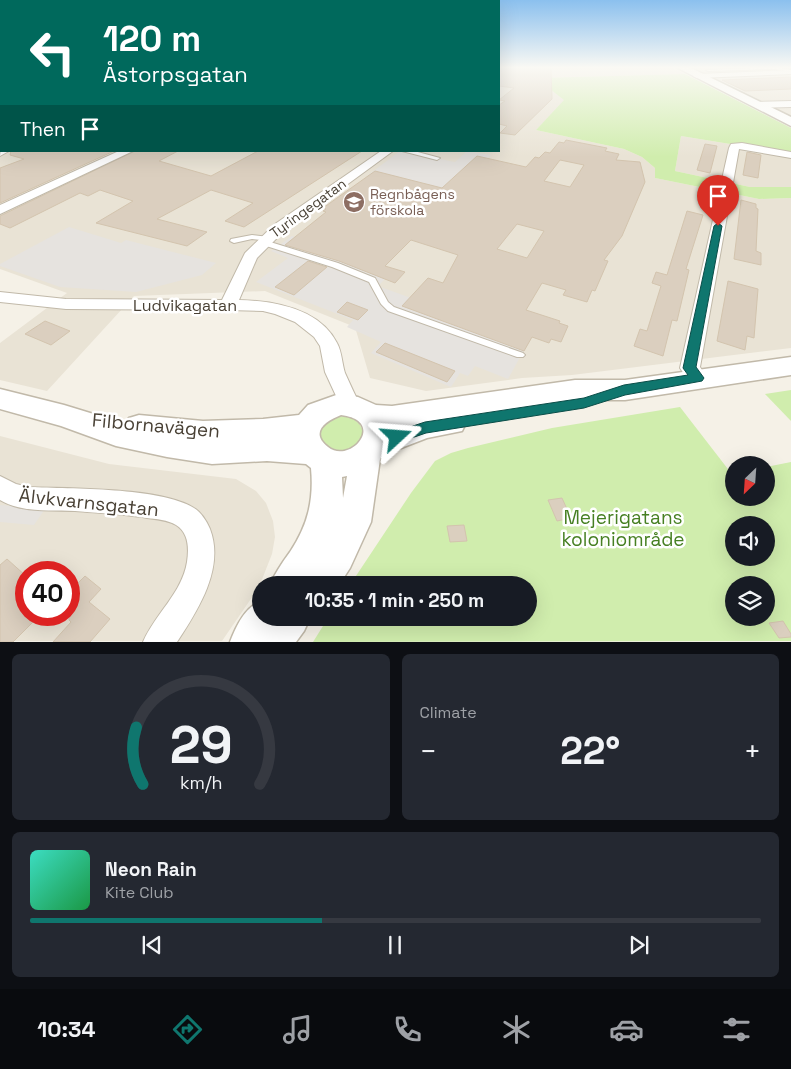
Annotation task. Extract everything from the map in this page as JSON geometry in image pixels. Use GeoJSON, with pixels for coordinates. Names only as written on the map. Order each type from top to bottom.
{"type":"FeatureCollection","features":[{"type":"Feature","properties":{"kind":"street"},"geometry":{"type":"LineString","coordinates":[[740,97],[791,122]]}},
{"type":"Feature","properties":{"kind":"street"},"geometry":{"type":"LineString","coordinates":[[757,105],[791,104]]}},
{"type":"Feature","properties":{"kind":"street"},"geometry":{"type":"LineString","coordinates":[[697,378],[690,368],[735,146],[791,154]]}},
{"type":"Feature","properties":{"kind":"street"},"geometry":{"type":"LineString","coordinates":[[0,210],[126,152]]}},
{"type":"Feature","properties":{"kind":"street","name":"Tyringegatan"},"geometry":{"type":"LineString","coordinates":[[228,305],[250,256],[265,241],[280,227],[387,152]]}},
{"type":"Feature","properties":{"kind":"street","name":"Ludvikagatan"},"geometry":{"type":"LineString","coordinates":[[0,297],[98,306],[228,305],[272,308],[292,314],[308,322],[320,333],[329,346],[335,372],[350,409]]}},
{"type":"Feature","properties":{"kind":"street"},"geometry":{"type":"LineString","coordinates":[[315,446],[347,463],[370,450],[425,427],[584,403],[624,390],[791,366]]}},
{"type":"Feature","properties":{"kind":"street"},"geometry":{"type":"LineString","coordinates":[[294,576],[314,545],[323,522],[328,500],[315,446],[312,418],[350,409],[392,417],[575,390],[624,390]]}},
{"type":"Feature","properties":{"kind":"street","name":"Filbornavägen"},"geometry":{"type":"LineString","coordinates":[[0,399],[64,416],[116,434],[203,451],[315,446]]}},
{"type":"Feature","properties":{"kind":"street"},"geometry":{"type":"LineString","coordinates":[[324,576],[338,556],[355,522],[370,450],[378,430],[350,409]]}},
{"type":"Feature","properties":{"kind":"street","name":"Älvkvarnsgatan"},"geometry":{"type":"LineString","coordinates":[[0,487],[11,494],[29,498],[141,505],[175,511],[187,517],[198,532],[203,553],[197,576],[190,591],[172,624],[158,642]]}},
{"type":"Feature","properties":{"kind":"street"},"geometry":{"type":"LineString","coordinates":[[249,642],[260,626]]}},
{"type":"Feature","properties":{"kind":"street"},"geometry":{"type":"LineString","coordinates":[[270,642],[284,626]]}},
{"type":"Feature","properties":{"kind":"lane"},"geometry":{"type":"LineString","coordinates":[[410,152],[437,158]]}},
{"type":"Feature","properties":{"kind":"lane"},"geometry":{"type":"LineString","coordinates":[[234,241],[252,237],[372,280],[385,304],[391,309],[520,355]]}},
{"type":"Feature","properties":{"kind":"shaded area"},"geometry":{"type":"Polygon","coordinates":[[[500,97],[561,97],[565,100],[536,130],[624,149],[642,157],[655,168],[655,178],[759,199],[791,198],[791,348],[572,375],[522,378],[426,391],[370,378],[355,327],[265,291],[134,296],[47,391],[0,380],[0,343],[67,293],[0,269],[0,152],[500,152],[500,97]]]}},
{"type":"Feature","properties":{"kind":"shaded area"},"geometry":{"type":"Polygon","coordinates":[[[742,97],[791,97],[791,121],[742,97]]]}},
{"type":"Feature","properties":{"kind":"shaded area"},"geometry":{"type":"Polygon","coordinates":[[[681,136],[791,154],[791,187],[750,187],[675,171],[681,136]]]}},
{"type":"Feature","properties":{"kind":"shaded area"},"geometry":{"type":"Polygon","coordinates":[[[399,152],[455,162],[466,152],[491,155],[449,195],[368,175],[399,152]]]}},
{"type":"Feature","properties":{"kind":"shaded area"},"geometry":{"type":"Polygon","coordinates":[[[69,227],[121,243],[126,240],[216,263],[202,275],[136,292],[60,287],[0,266],[0,264],[69,227]]]}},
{"type":"Feature","properties":{"kind":"shaded area"},"geometry":{"type":"Polygon","coordinates":[[[292,236],[393,271],[378,286],[529,341],[508,379],[475,366],[468,376],[460,373],[451,387],[371,353],[381,342],[347,327],[353,320],[256,282],[288,258],[271,251],[292,236]]]}},
{"type":"Feature","properties":{"kind":"shaded area"},"geometry":{"type":"Polygon","coordinates":[[[0,436],[109,464],[236,479],[256,491],[266,503],[273,521],[275,537],[272,554],[263,576],[252,576],[252,597],[222,641],[0,641],[0,436]]]}},
{"type":"Feature","properties":{"kind":"shaded area"},"geometry":{"type":"Polygon","coordinates":[[[0,505],[45,509],[34,525],[0,522],[0,505]]]}},
{"type":"Feature","properties":{"kind":"green space"},"geometry":{"type":"Polygon","coordinates":[[[560,97],[730,97],[791,128],[791,154],[681,136],[675,171],[750,187],[791,187],[791,198],[759,199],[655,178],[655,168],[642,157],[624,149],[536,130],[564,100],[560,97]]]}},
{"type":"Feature","properties":{"kind":"green space"},"geometry":{"type":"Polygon","coordinates":[[[791,390],[791,421],[765,394],[791,390]]]}},
{"type":"Feature","properties":{"kind":"green space","name":"Mejerigatans koloniområde"},"geometry":{"type":"Polygon","coordinates":[[[680,407],[725,465],[725,506],[775,506],[775,465],[791,462],[791,641],[313,642],[323,626],[537,626],[537,576],[356,576],[411,493],[435,461],[451,453],[552,428],[680,407]]]}},
{"type":"Feature","properties":{"kind":"green space"},"geometry":{"type":"Polygon","coordinates":[[[346,416],[352,418],[360,425],[363,434],[360,443],[352,450],[339,453],[321,445],[320,432],[324,423],[333,418],[346,416]]]}},
{"type":"Feature","properties":{"kind":"building"},"geometry":{"type":"Polygon","coordinates":[[[503,97],[552,97],[552,99],[515,135],[500,133],[507,126],[500,124],[500,104],[505,101],[500,99],[503,97]]]}},
{"type":"Feature","properties":{"kind":"building"},"geometry":{"type":"Polygon","coordinates":[[[566,140],[607,148],[605,151],[619,154],[616,160],[640,162],[645,182],[622,236],[604,260],[608,261],[595,291],[592,290],[587,302],[563,295],[566,290],[542,283],[526,310],[560,321],[559,323],[568,326],[561,342],[551,339],[549,343],[532,337],[524,351],[402,306],[428,278],[443,283],[458,255],[411,240],[385,266],[405,272],[395,283],[339,261],[285,245],[326,212],[323,211],[326,209],[323,208],[375,171],[442,188],[477,156],[526,167],[535,157],[539,158],[545,152],[550,153],[559,142],[564,143],[566,140]],[[560,160],[544,181],[570,187],[584,165],[560,160]],[[517,224],[497,249],[527,258],[544,231],[517,224]]]}},
{"type":"Feature","properties":{"kind":"building"},"geometry":{"type":"Polygon","coordinates":[[[705,144],[717,146],[710,173],[697,170],[705,144]]]}},
{"type":"Feature","properties":{"kind":"building"},"geometry":{"type":"Polygon","coordinates":[[[11,152],[112,152],[0,203],[0,168],[24,159],[10,155],[11,152]]]}},
{"type":"Feature","properties":{"kind":"building"},"geometry":{"type":"Polygon","coordinates":[[[133,152],[176,152],[159,161],[211,176],[256,152],[360,152],[244,227],[225,221],[253,203],[211,190],[157,219],[207,232],[187,246],[96,223],[133,201],[100,190],[88,196],[80,193],[10,228],[0,224],[0,216],[133,152]]]}},
{"type":"Feature","properties":{"kind":"building"},"geometry":{"type":"Polygon","coordinates":[[[747,152],[761,155],[758,178],[743,175],[747,152]]]}},
{"type":"Feature","properties":{"kind":"building"},"geometry":{"type":"Polygon","coordinates":[[[741,200],[756,204],[758,209],[756,251],[761,253],[761,265],[734,259],[741,200]]]}},
{"type":"Feature","properties":{"kind":"building"},"geometry":{"type":"Polygon","coordinates":[[[687,211],[703,215],[686,269],[689,270],[677,321],[672,320],[663,356],[634,346],[640,329],[647,331],[661,286],[652,283],[656,272],[667,275],[687,211]]]}},
{"type":"Feature","properties":{"kind":"building"},"geometry":{"type":"Polygon","coordinates":[[[308,261],[327,267],[294,295],[275,287],[308,261]]]}},
{"type":"Feature","properties":{"kind":"building"},"geometry":{"type":"Polygon","coordinates":[[[728,281],[758,289],[754,338],[747,336],[745,350],[717,341],[728,281]]]}},
{"type":"Feature","properties":{"kind":"building"},"geometry":{"type":"Polygon","coordinates":[[[347,302],[368,310],[358,320],[337,312],[347,302]]]}},
{"type":"Feature","properties":{"kind":"building"},"geometry":{"type":"Polygon","coordinates":[[[45,321],[70,331],[51,345],[25,334],[45,321]]]}},
{"type":"Feature","properties":{"kind":"building"},"geometry":{"type":"Polygon","coordinates":[[[385,343],[455,371],[447,382],[376,352],[385,343]]]}},
{"type":"Feature","properties":{"kind":"building"},"geometry":{"type":"Polygon","coordinates":[[[562,498],[571,518],[557,521],[548,500],[562,498]]]}},
{"type":"Feature","properties":{"kind":"building"},"geometry":{"type":"Polygon","coordinates":[[[464,525],[467,541],[450,542],[447,526],[464,525]]]}},
{"type":"Feature","properties":{"kind":"building"},"geometry":{"type":"Polygon","coordinates":[[[7,559],[15,566],[15,626],[29,626],[13,642],[0,642],[0,565],[7,559]]]}},
{"type":"Feature","properties":{"kind":"building"},"geometry":{"type":"Polygon","coordinates":[[[85,576],[101,589],[89,602],[110,619],[90,642],[53,642],[67,626],[80,626],[80,581],[85,576]]]}},
{"type":"Feature","properties":{"kind":"building"},"geometry":{"type":"Polygon","coordinates":[[[783,621],[791,637],[779,638],[771,626],[775,626],[775,622],[783,621]]]}},
{"type":"Feature","properties":{"kind":"place","name":"Regnbågens förskola"},"geometry":{"type":"Point","coordinates":[354,202]}},
{"type":"Feature","properties":{"kind":"route"},"geometry":{"type":"LineString","coordinates":[[397,437],[425,427],[584,403],[624,390],[697,378],[690,368],[718,226]]}}]}
